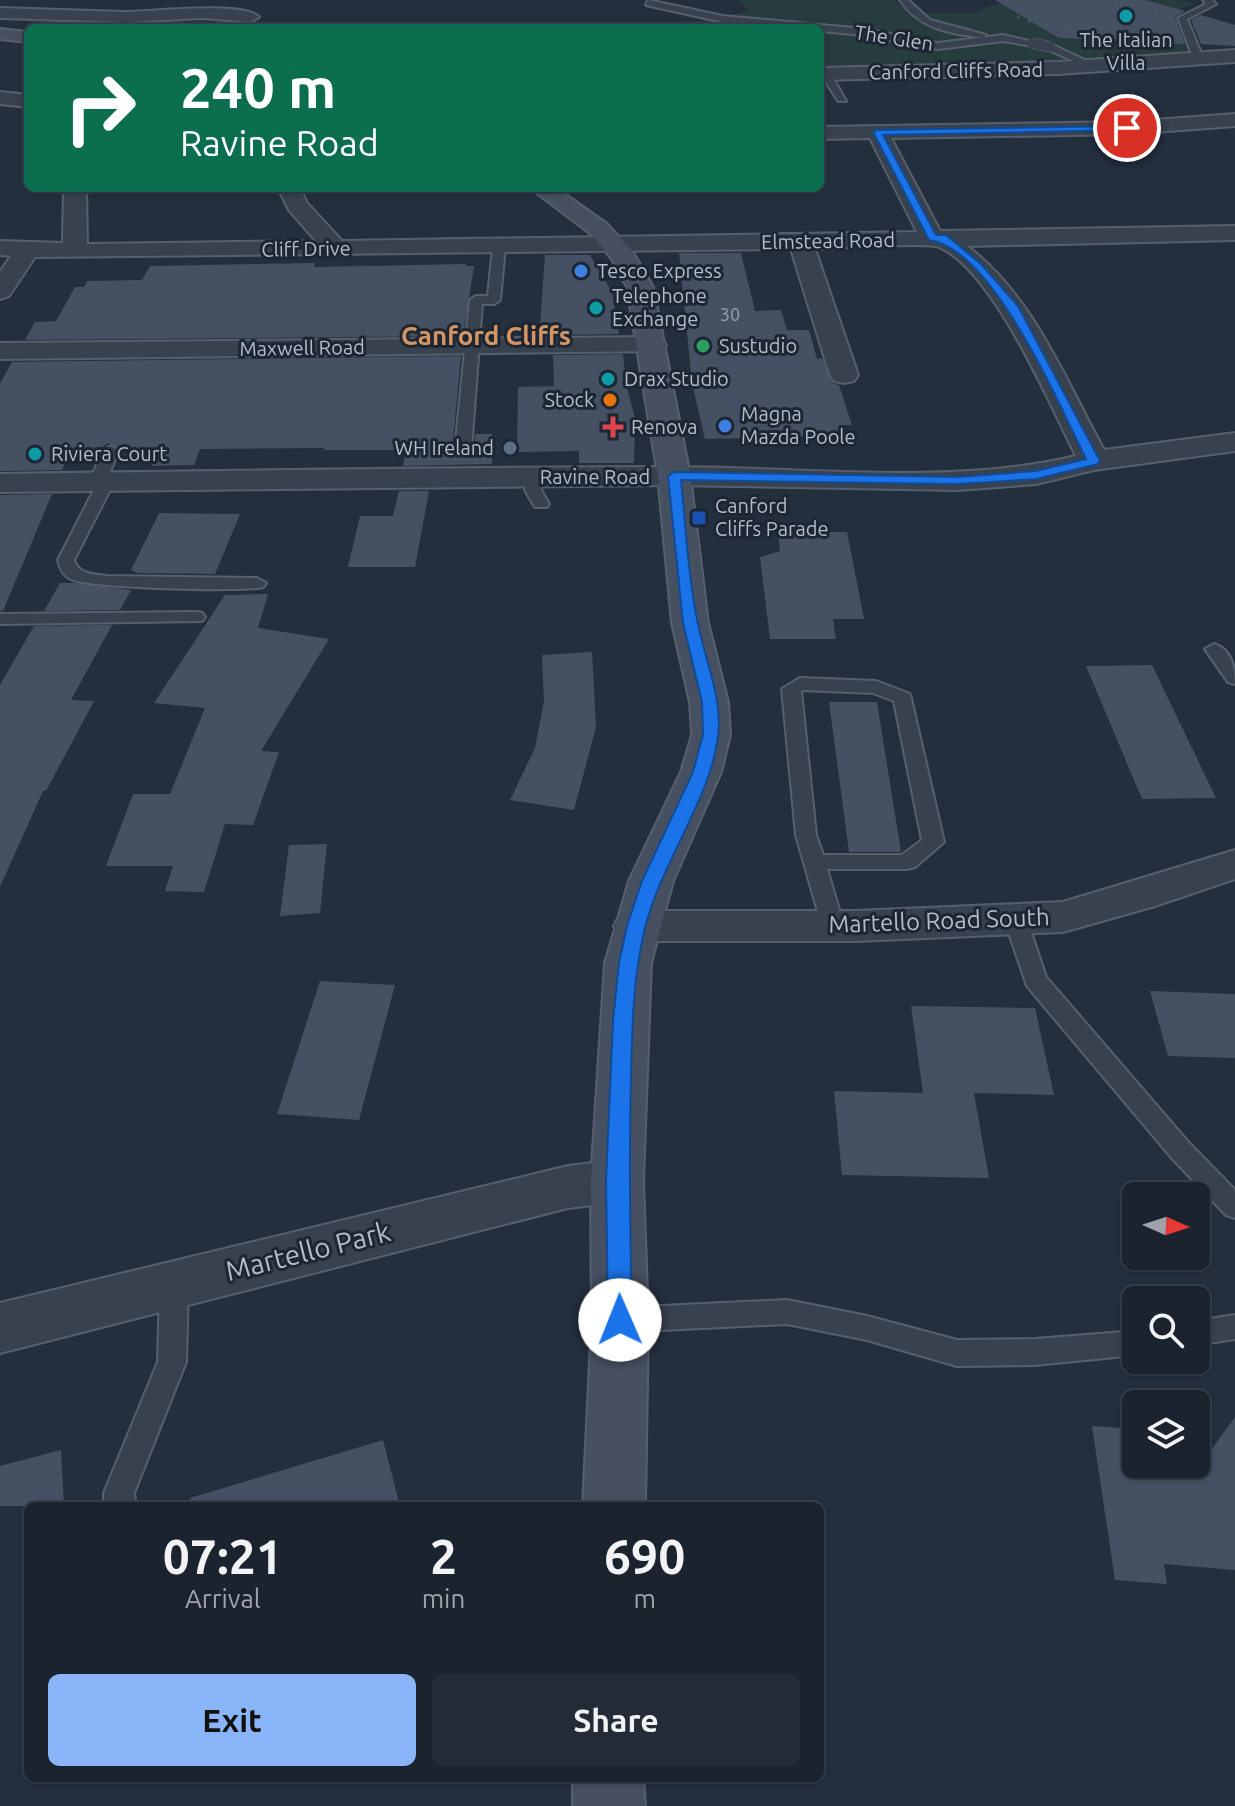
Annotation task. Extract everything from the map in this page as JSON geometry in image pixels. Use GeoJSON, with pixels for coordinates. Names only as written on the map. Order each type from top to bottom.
{"type":"FeatureCollection","features":[{"type":"Feature","properties":{"kind":"main road"},"geometry":{"type":"LineString","coordinates":[[0,34],[24,37]]}},
{"type":"Feature","properties":{"kind":"main road"},"geometry":{"type":"LineString","coordinates":[[547,192],[581,214],[612,245],[627,263],[640,287],[674,476],[690,623],[709,702],[711,735],[701,772],[651,881],[628,963],[617,1181],[620,1320],[614,1502]]}},
{"type":"Feature","properties":{"kind":"main road"},"geometry":{"type":"LineString","coordinates":[[608,1782],[609,1806]]}},
{"type":"Feature","properties":{"kind":"street"},"geometry":{"type":"LineString","coordinates":[[0,13],[127,17],[215,14],[250,17]]}},
{"type":"Feature","properties":{"kind":"street","name":"Canford Cliffs Road"},"geometry":{"type":"LineString","coordinates":[[824,74],[1092,66],[1235,56]]}},
{"type":"Feature","properties":{"kind":"street"},"geometry":{"type":"LineString","coordinates":[[0,98],[24,101]]}},
{"type":"Feature","properties":{"kind":"street"},"geometry":{"type":"LineString","coordinates":[[824,133],[1127,128],[1235,120]]}},
{"type":"Feature","properties":{"kind":"street"},"geometry":{"type":"LineString","coordinates":[[877,132],[937,238],[978,266],[1014,309],[1094,461]]}},
{"type":"Feature","properties":{"kind":"street"},"geometry":{"type":"LineString","coordinates":[[75,192],[75,251]]}},
{"type":"Feature","properties":{"kind":"street"},"geometry":{"type":"LineString","coordinates":[[291,192],[297,205],[335,248]]}},
{"type":"Feature","properties":{"kind":"street","name":"Elmstead Road"},"geometry":{"type":"LineString","coordinates":[[612,245],[1235,233]]}},
{"type":"Feature","properties":{"kind":"street"},"geometry":{"type":"LineString","coordinates":[[801,242],[844,375]]}},
{"type":"Feature","properties":{"kind":"street","name":"Cliff Drive"},"geometry":{"type":"LineString","coordinates":[[0,248],[75,251],[612,245]]}},
{"type":"Feature","properties":{"kind":"street"},"geometry":{"type":"LineString","coordinates":[[0,291],[26,251]]}},
{"type":"Feature","properties":{"kind":"street","name":"Maxwell Road"},"geometry":{"type":"LineString","coordinates":[[0,351],[652,345]]}},
{"type":"Feature","properties":{"kind":"street","name":"Ravine Road"},"geometry":{"type":"LineString","coordinates":[[0,483],[101,482],[460,464],[538,491],[674,476],[958,481],[1036,475],[1094,461],[1235,442]]}},
{"type":"Feature","properties":{"kind":"street","name":"Martello Road South"},"geometry":{"type":"LineString","coordinates":[[636,926],[833,926],[1063,917],[1140,896],[1235,864]]}},
{"type":"Feature","properties":{"kind":"street","name":"Martello Park"},"geometry":{"type":"LineString","coordinates":[[0,1328],[568,1187],[617,1181]]}},
{"type":"Feature","properties":{"kind":"lane"},"geometry":{"type":"LineString","coordinates":[[904,0],[911,11],[934,24],[1003,38]]}},
{"type":"Feature","properties":{"kind":"lane"},"geometry":{"type":"LineString","coordinates":[[1203,59],[1196,52],[1182,18],[1211,1]]}},
{"type":"Feature","properties":{"kind":"lane","name":"The Glen"},"geometry":{"type":"LineString","coordinates":[[647,2],[723,19],[777,24]]}},
{"type":"Feature","properties":{"kind":"lane","name":"The Glen"},"geometry":{"type":"LineString","coordinates":[[824,28],[864,32],[923,44],[959,45],[1003,38],[1050,47],[1092,66]]}},
{"type":"Feature","properties":{"kind":"lane"},"geometry":{"type":"LineString","coordinates":[[824,76],[830,80],[842,99]]}},
{"type":"Feature","properties":{"kind":"lane"},"geometry":{"type":"LineString","coordinates":[[460,464],[475,347],[476,300],[494,300],[499,247]]}},
{"type":"Feature","properties":{"kind":"lane"},"geometry":{"type":"LineString","coordinates":[[111,451],[101,482],[66,560],[69,570],[79,577],[107,581],[257,583]]}},
{"type":"Feature","properties":{"kind":"lane"},"geometry":{"type":"LineString","coordinates":[[0,619],[196,617]]}},
{"type":"Feature","properties":{"kind":"lane"},"geometry":{"type":"LineString","coordinates":[[1214,649],[1235,678]]}},
{"type":"Feature","properties":{"kind":"lane"},"geometry":{"type":"LineString","coordinates":[[816,862],[907,862],[933,842],[903,698],[876,687],[800,684],[791,689],[806,835],[833,926]]}},
{"type":"Feature","properties":{"kind":"lane"},"geometry":{"type":"LineString","coordinates":[[1015,918],[1035,980],[1180,1150],[1235,1207]]}},
{"type":"Feature","properties":{"kind":"lane"},"geometry":{"type":"LineString","coordinates":[[120,1502],[119,1493],[172,1362],[174,1285]]}},
{"type":"Feature","properties":{"kind":"lane"},"geometry":{"type":"LineString","coordinates":[[620,1320],[787,1312],[867,1328],[957,1353],[1035,1352],[1122,1344]]}},
{"type":"Feature","properties":{"kind":"lane"},"geometry":{"type":"LineString","coordinates":[[1210,1331],[1235,1327]]}},
{"type":"Feature","properties":{"kind":"path"},"geometry":{"type":"LineString","coordinates":[[1102,0],[1167,14]]}},
{"type":"Feature","properties":{"kind":"path"},"geometry":{"type":"LineString","coordinates":[[1030,14],[1054,5]]}},
{"type":"Feature","properties":{"kind":"path"},"geometry":{"type":"LineString","coordinates":[[1146,9],[1154,7]]}},
{"type":"Feature","properties":{"kind":"path"},"geometry":{"type":"LineString","coordinates":[[1100,24],[1105,26],[1102,29],[1153,40],[1140,45],[1089,34],[1071,35],[1065,31],[1070,30],[1027,21],[1041,16],[1082,25],[1107,21]]}},
{"type":"Feature","properties":{"kind":"green space"},"geometry":{"type":"Polygon","coordinates":[[[738,0],[896,0],[909,13],[942,30],[1037,46],[1079,62],[824,70],[824,24],[685,24],[750,11],[738,0]]]}},
{"type":"Feature","properties":{"kind":"green space"},"geometry":{"type":"Polygon","coordinates":[[[1021,0],[1176,0],[1194,4],[1171,12],[1192,56],[1091,61],[1051,45],[952,27],[920,13],[976,13],[990,6],[1021,0]]]}},
{"type":"Feature","properties":{"kind":"building"},"geometry":{"type":"Polygon","coordinates":[[[995,0],[1145,0],[1185,11],[1175,17],[1185,44],[1059,38],[995,0]]]}},
{"type":"Feature","properties":{"kind":"building"},"geometry":{"type":"Polygon","coordinates":[[[1201,15],[1235,25],[1235,46],[1201,44],[1191,20],[1201,15]]]}},
{"type":"Feature","properties":{"kind":"building"},"geometry":{"type":"Polygon","coordinates":[[[679,253],[741,253],[755,311],[781,310],[787,330],[809,330],[817,359],[822,358],[832,383],[839,385],[852,425],[839,425],[842,436],[705,439],[692,383],[679,253]]]}},
{"type":"Feature","properties":{"kind":"building"},"geometry":{"type":"Polygon","coordinates":[[[545,255],[590,255],[612,292],[619,334],[553,335],[553,325],[540,325],[545,255]]]}},
{"type":"Feature","properties":{"kind":"building"},"geometry":{"type":"Polygon","coordinates":[[[315,263],[314,267],[474,266],[463,336],[25,340],[35,322],[56,321],[75,287],[84,287],[87,281],[142,280],[150,266],[315,263]]]}},
{"type":"Feature","properties":{"kind":"building"},"geometry":{"type":"Polygon","coordinates":[[[623,354],[626,385],[635,418],[634,463],[579,463],[579,451],[517,452],[518,387],[554,386],[553,355],[623,354]]]}},
{"type":"Feature","properties":{"kind":"building"},"geometry":{"type":"Polygon","coordinates":[[[461,356],[452,450],[465,458],[474,450],[475,434],[492,434],[492,464],[403,466],[406,450],[325,448],[200,449],[194,465],[152,466],[158,450],[122,451],[109,443],[81,459],[67,459],[62,470],[0,471],[0,384],[12,362],[461,356]]]}},
{"type":"Feature","properties":{"kind":"building"},"geometry":{"type":"Polygon","coordinates":[[[399,491],[429,491],[415,567],[348,567],[360,516],[393,516],[399,491]]]}},
{"type":"Feature","properties":{"kind":"building"},"geometry":{"type":"Polygon","coordinates":[[[52,494],[3,611],[0,611],[0,495],[52,494]]]}},
{"type":"Feature","properties":{"kind":"building"},"geometry":{"type":"Polygon","coordinates":[[[159,513],[240,514],[215,574],[138,573],[131,570],[159,513]]]}},
{"type":"Feature","properties":{"kind":"building"},"geometry":{"type":"Polygon","coordinates":[[[778,532],[847,532],[864,619],[833,619],[836,639],[770,639],[760,557],[780,551],[778,532]]]}},
{"type":"Feature","properties":{"kind":"building"},"geometry":{"type":"Polygon","coordinates":[[[60,583],[131,590],[120,610],[44,611],[60,583]]]}},
{"type":"Feature","properties":{"kind":"building"},"geometry":{"type":"Polygon","coordinates":[[[268,594],[258,628],[329,639],[261,751],[279,752],[253,825],[225,824],[204,892],[165,891],[173,866],[106,866],[133,794],[170,794],[205,708],[154,703],[225,595],[268,594]]]}},
{"type":"Feature","properties":{"kind":"building"},"geometry":{"type":"Polygon","coordinates":[[[112,625],[71,700],[94,701],[46,791],[43,791],[0,887],[0,685],[34,626],[112,625]]]}},
{"type":"Feature","properties":{"kind":"building"},"geometry":{"type":"Polygon","coordinates":[[[592,652],[596,727],[574,810],[510,800],[535,748],[544,701],[542,655],[592,652]]]}},
{"type":"Feature","properties":{"kind":"building"},"geometry":{"type":"Polygon","coordinates":[[[1152,665],[1216,798],[1142,799],[1086,666],[1152,665]]]}},
{"type":"Feature","properties":{"kind":"building"},"geometry":{"type":"Polygon","coordinates":[[[829,702],[877,702],[901,852],[849,852],[829,702]]]}},
{"type":"Feature","properties":{"kind":"building"},"geometry":{"type":"Polygon","coordinates":[[[327,844],[320,913],[280,916],[289,845],[327,844]]]}},
{"type":"Feature","properties":{"kind":"building"},"geometry":{"type":"Polygon","coordinates":[[[320,981],[395,985],[359,1120],[277,1114],[320,981]]]}},
{"type":"Feature","properties":{"kind":"building"},"geometry":{"type":"Polygon","coordinates":[[[1150,991],[1235,994],[1235,1058],[1168,1056],[1150,991]]]}},
{"type":"Feature","properties":{"kind":"building"},"geometry":{"type":"Polygon","coordinates":[[[911,1006],[1035,1008],[1054,1095],[974,1093],[989,1178],[842,1175],[834,1091],[923,1093],[911,1006]]]}},
{"type":"Feature","properties":{"kind":"building"},"geometry":{"type":"Polygon","coordinates":[[[1235,1417],[1235,1570],[1164,1564],[1167,1584],[1115,1580],[1092,1426],[1122,1428],[1122,1478],[1210,1478],[1210,1452],[1235,1417]]]}},
{"type":"Feature","properties":{"kind":"building"},"geometry":{"type":"Polygon","coordinates":[[[383,1440],[399,1502],[191,1502],[190,1498],[383,1440]]]}},
{"type":"Feature","properties":{"kind":"building"},"geometry":{"type":"Polygon","coordinates":[[[61,1450],[64,1502],[24,1502],[24,1506],[0,1506],[0,1466],[61,1450]]]}},
{"type":"Feature","properties":{"kind":"place","name":"The Italian Villa"},"geometry":{"type":"Point","coordinates":[1126,16]}},
{"type":"Feature","properties":{"kind":"place","name":"Tesco Express"},"geometry":{"type":"Point","coordinates":[581,271]}},
{"type":"Feature","properties":{"kind":"place","name":"Telephone Exchange"},"geometry":{"type":"Point","coordinates":[596,308]}},
{"type":"Feature","properties":{"kind":"place","name":"Sustudio"},"geometry":{"type":"Point","coordinates":[703,346]}},
{"type":"Feature","properties":{"kind":"place","name":"Drax Studio"},"geometry":{"type":"Point","coordinates":[608,379]}},
{"type":"Feature","properties":{"kind":"place","name":"Stock"},"geometry":{"type":"Point","coordinates":[610,400]}},
{"type":"Feature","properties":{"kind":"place","name":"Magna Mazda Poole"},"geometry":{"type":"Point","coordinates":[725,426]}},
{"type":"Feature","properties":{"kind":"place","name":"Renova"},"geometry":{"type":"Point","coordinates":[613,427]}},
{"type":"Feature","properties":{"kind":"place","name":"WH Ireland"},"geometry":{"type":"Point","coordinates":[510,448]}},
{"type":"Feature","properties":{"kind":"place","name":"Riviera Court"},"geometry":{"type":"Point","coordinates":[35,454]}},
{"type":"Feature","properties":{"kind":"place","name":"Canford Cliffs Parade"},"geometry":{"type":"Point","coordinates":[699,518]}},
{"type":"Feature","properties":{"kind":"district","name":"Canford Cliffs"},"geometry":{"type":"Point","coordinates":[486,336]}},
{"type":"Feature","properties":{"kind":"route"},"geometry":{"type":"LineString","coordinates":[[620,1320],[617,1181],[628,963],[651,881],[701,772],[711,735],[709,702],[690,623],[674,476],[958,481],[1036,475],[1094,461],[1014,309],[978,266],[942,238],[932,238],[877,132],[1127,128]]}}]}
